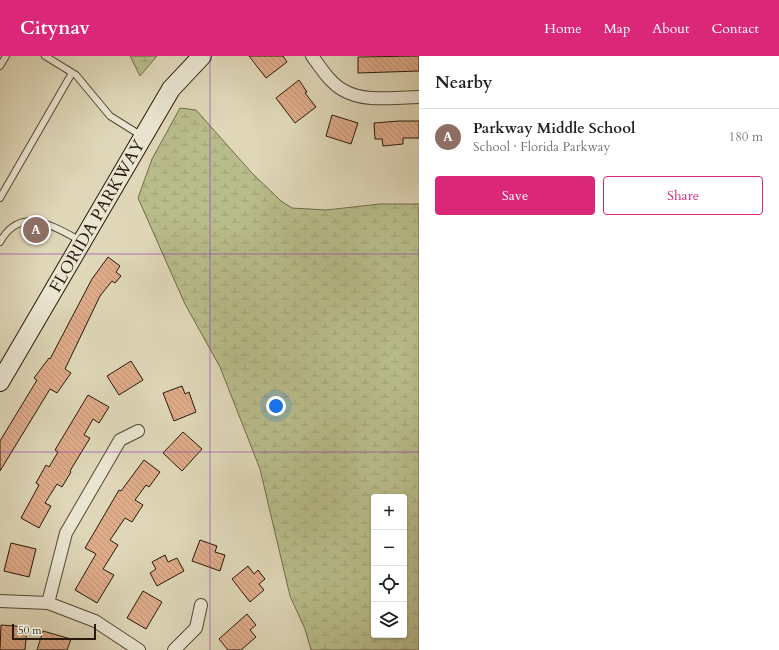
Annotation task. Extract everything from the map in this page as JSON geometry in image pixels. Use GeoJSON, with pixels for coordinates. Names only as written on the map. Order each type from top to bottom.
{"type":"FeatureCollection","features":[{"type":"Feature","properties":{"kind":"street","name":"FLORIDA PARKWAY"},"geometry":{"type":"LineString","coordinates":[[0,382],[171,89],[202,56]]}},
{"type":"Feature","properties":{"kind":"street"},"geometry":{"type":"LineString","coordinates":[[312,56],[332,82],[344,91],[365,97],[419,97]]}},
{"type":"Feature","properties":{"kind":"street"},"geometry":{"type":"LineString","coordinates":[[48,603],[66,533],[120,440],[138,431]]}},
{"type":"Feature","properties":{"kind":"street"},"geometry":{"type":"LineString","coordinates":[[0,601],[48,603],[95,621],[139,650]]}},
{"type":"Feature","properties":{"kind":"street"},"geometry":{"type":"LineString","coordinates":[[174,650],[196,628],[201,604]]}},
{"type":"Feature","properties":{"kind":"lane"},"geometry":{"type":"LineString","coordinates":[[0,66],[6,56]]}},
{"type":"Feature","properties":{"kind":"lane"},"geometry":{"type":"LineString","coordinates":[[45,56],[76,75],[110,116],[143,136]]}},
{"type":"Feature","properties":{"kind":"lane"},"geometry":{"type":"LineString","coordinates":[[0,198],[72,73]]}},
{"type":"Feature","properties":{"kind":"lane"},"geometry":{"type":"LineString","coordinates":[[0,242],[15,225],[32,221],[42,221],[82,241]]}},
{"type":"Feature","properties":{"kind":"green space"},"geometry":{"type":"Polygon","coordinates":[[[130,56],[157,56],[140,76],[130,56]]]}},
{"type":"Feature","properties":{"kind":"green space"},"geometry":{"type":"Polygon","coordinates":[[[180,108],[196,110],[252,173],[281,201],[292,208],[326,210],[380,204],[419,204],[419,650],[311,650],[305,629],[290,596],[260,469],[220,367],[185,304],[138,198],[152,159],[180,108]]]}},
{"type":"Feature","properties":{"kind":"building"},"geometry":{"type":"Polygon","coordinates":[[[249,56],[283,56],[287,62],[266,78],[249,56]]]}},
{"type":"Feature","properties":{"kind":"building"},"geometry":{"type":"Polygon","coordinates":[[[419,56],[419,71],[358,73],[358,57],[419,56]]]}},
{"type":"Feature","properties":{"kind":"building"},"geometry":{"type":"Polygon","coordinates":[[[299,80],[307,92],[305,93],[316,107],[295,123],[276,98],[299,80]]]}},
{"type":"Feature","properties":{"kind":"building"},"geometry":{"type":"Polygon","coordinates":[[[332,115],[358,123],[351,144],[326,136],[332,115]]]}},
{"type":"Feature","properties":{"kind":"building"},"geometry":{"type":"Polygon","coordinates":[[[419,121],[419,138],[403,138],[403,144],[383,146],[382,139],[375,139],[374,123],[419,121]]]}},
{"type":"Feature","properties":{"kind":"building"},"geometry":{"type":"Polygon","coordinates":[[[108,257],[120,266],[116,272],[121,276],[115,283],[112,281],[100,296],[65,369],[71,373],[57,393],[50,389],[0,471],[0,441],[37,380],[34,378],[49,358],[50,359],[92,279],[108,257]]]}},
{"type":"Feature","properties":{"kind":"building"},"geometry":{"type":"Polygon","coordinates":[[[131,361],[143,380],[119,395],[107,376],[131,361]]]}},
{"type":"Feature","properties":{"kind":"building"},"geometry":{"type":"Polygon","coordinates":[[[182,386],[185,394],[189,392],[196,412],[174,421],[163,393],[182,386]]]}},
{"type":"Feature","properties":{"kind":"building"},"geometry":{"type":"Polygon","coordinates":[[[88,395],[109,407],[99,423],[93,419],[84,435],[90,438],[62,487],[57,484],[45,503],[51,506],[39,528],[21,518],[39,485],[36,483],[46,465],[49,467],[58,452],[55,450],[88,395]]]}},
{"type":"Feature","properties":{"kind":"building"},"geometry":{"type":"Polygon","coordinates":[[[183,432],[202,449],[182,471],[163,453],[183,432]]]}},
{"type":"Feature","properties":{"kind":"building"},"geometry":{"type":"Polygon","coordinates":[[[144,460],[160,472],[149,487],[146,485],[135,500],[143,505],[132,522],[125,518],[110,540],[118,545],[103,569],[114,575],[97,603],[75,590],[96,554],[85,548],[119,490],[121,491],[144,460]]]}},
{"type":"Feature","properties":{"kind":"building"},"geometry":{"type":"Polygon","coordinates":[[[200,540],[217,546],[215,552],[225,555],[220,571],[192,561],[200,540]]]}},
{"type":"Feature","properties":{"kind":"building"},"geometry":{"type":"Polygon","coordinates":[[[11,543],[36,549],[29,577],[4,571],[11,543]]]}},
{"type":"Feature","properties":{"kind":"building"},"geometry":{"type":"Polygon","coordinates":[[[165,555],[168,562],[177,558],[184,571],[157,586],[150,573],[156,569],[152,562],[165,555]]]}},
{"type":"Feature","properties":{"kind":"building"},"geometry":{"type":"Polygon","coordinates":[[[248,566],[254,574],[258,570],[265,579],[259,584],[264,590],[250,602],[232,579],[248,566]]]}},
{"type":"Feature","properties":{"kind":"building"},"geometry":{"type":"Polygon","coordinates":[[[143,591],[162,602],[146,629],[127,618],[143,591]]]}},
{"type":"Feature","properties":{"kind":"building"},"geometry":{"type":"Polygon","coordinates":[[[247,614],[256,625],[250,630],[256,637],[241,650],[228,650],[219,639],[247,614]]]}},
{"type":"Feature","properties":{"kind":"building"},"geometry":{"type":"Polygon","coordinates":[[[1,625],[27,627],[25,650],[0,650],[1,625]]]}},
{"type":"Feature","properties":{"kind":"building"},"geometry":{"type":"Polygon","coordinates":[[[43,631],[71,639],[67,650],[37,650],[43,631]]]}},
{"type":"Feature","properties":{"kind":"place","name":"Parkway Middle School"},"geometry":{"type":"Point","coordinates":[36,230]}}]}
